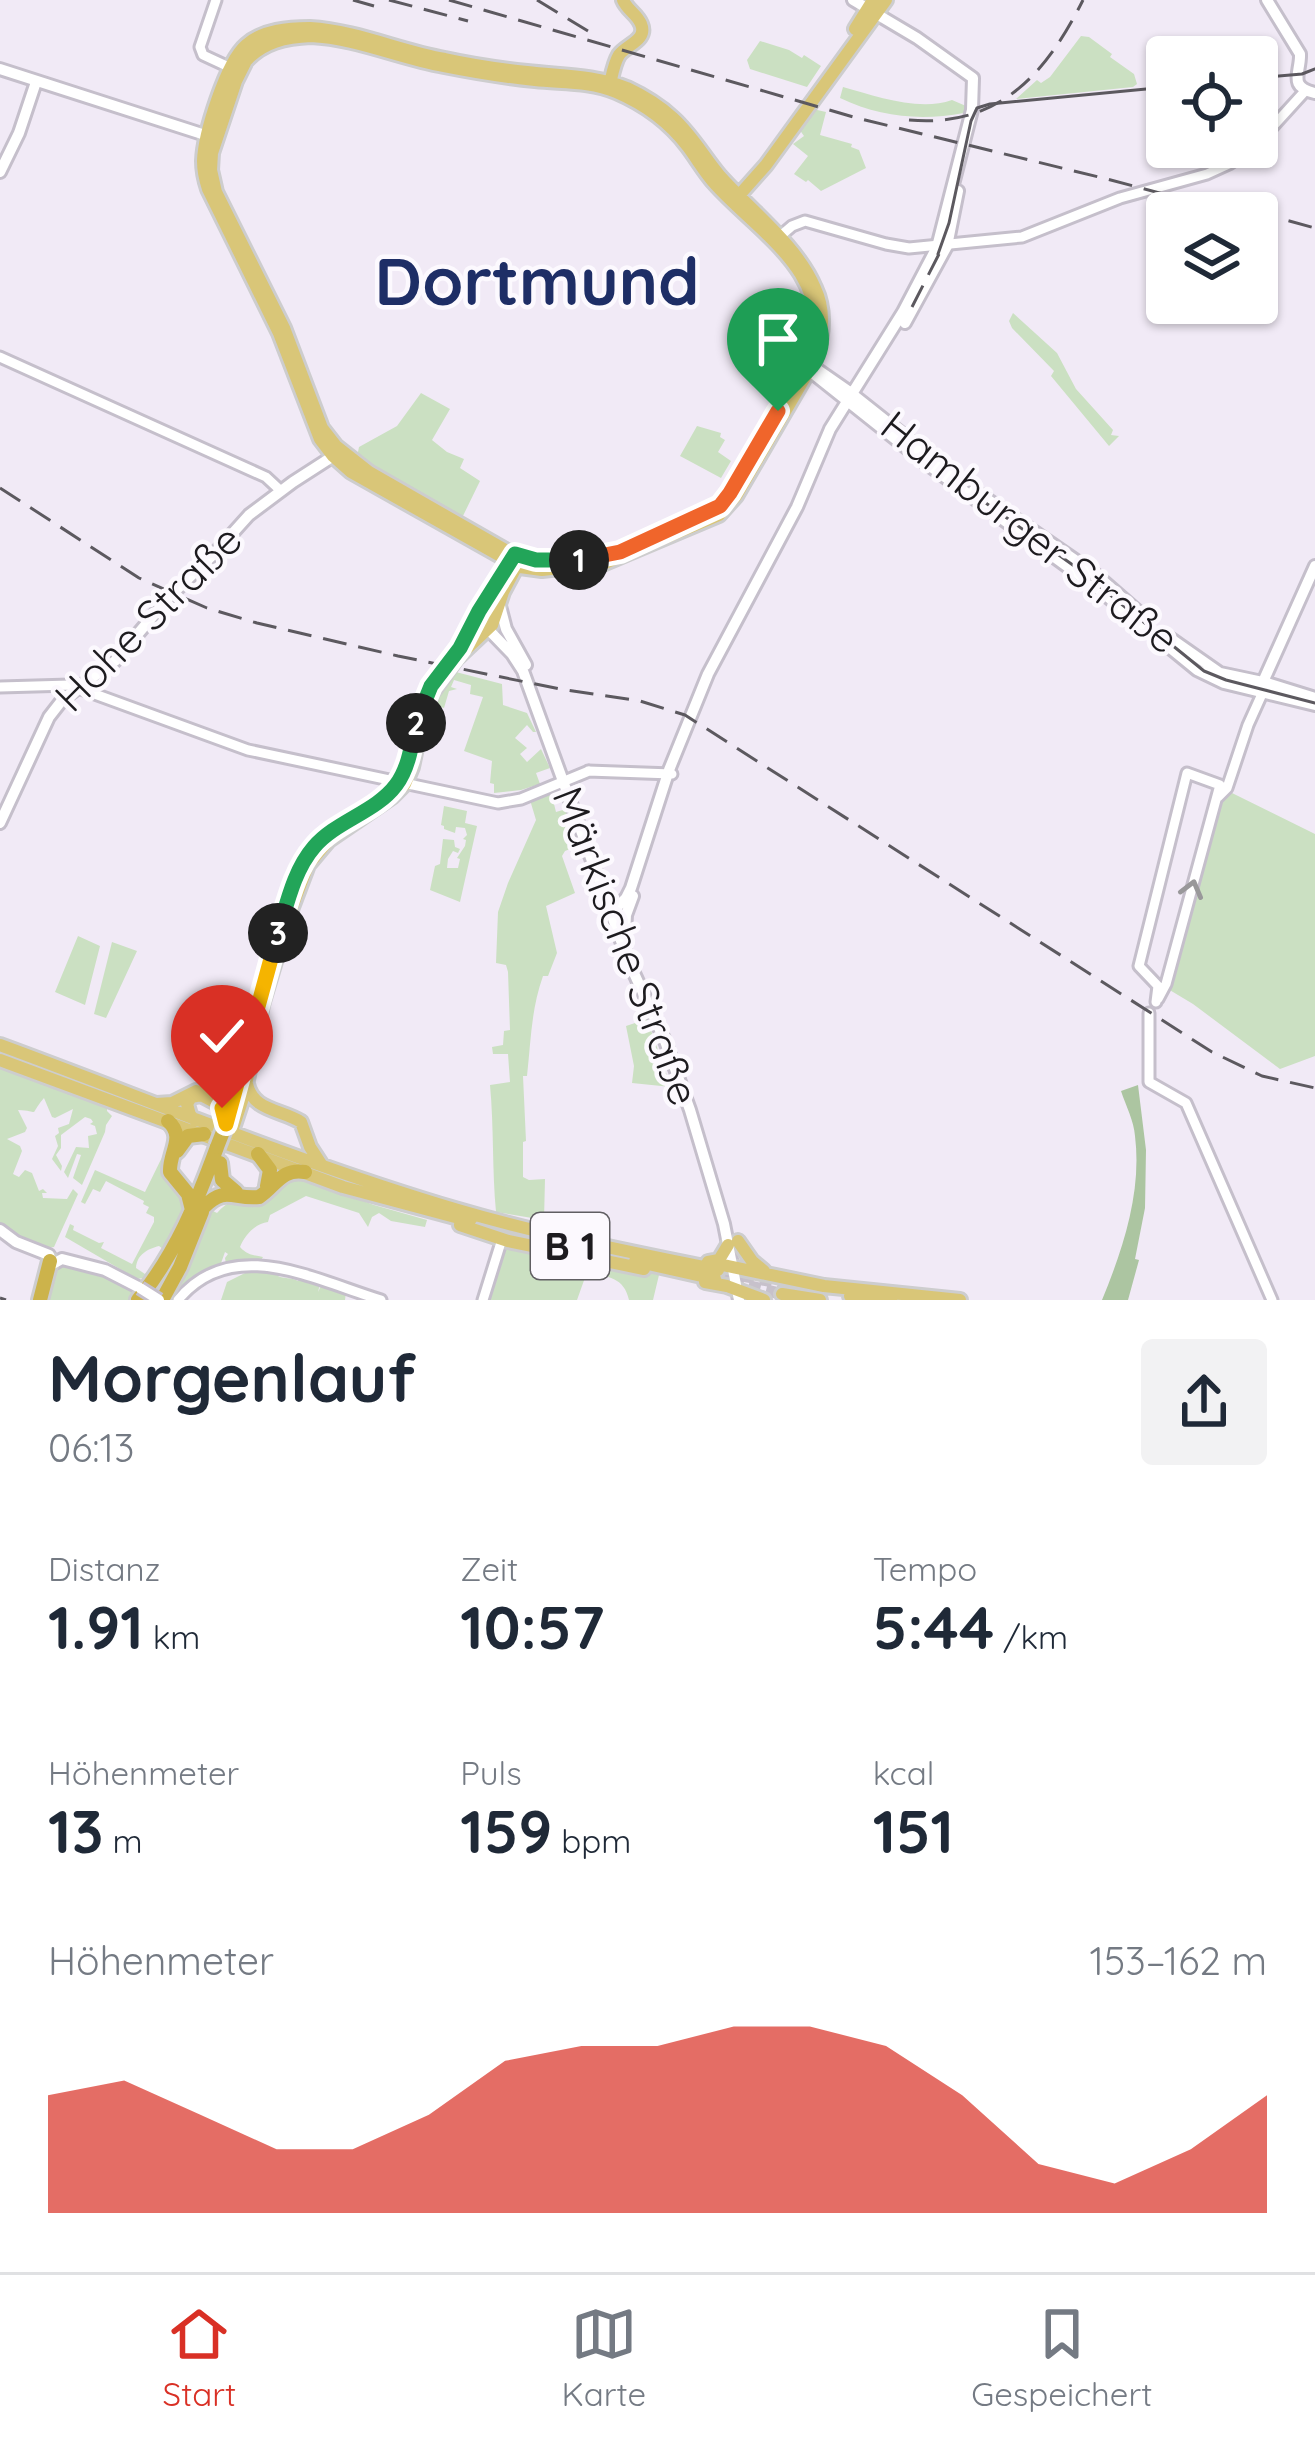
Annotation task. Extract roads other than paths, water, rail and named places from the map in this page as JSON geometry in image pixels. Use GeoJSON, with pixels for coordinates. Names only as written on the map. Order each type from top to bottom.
{"type":"FeatureCollection","features":[{"type":"Feature","properties":{"kind":"highway"},"geometry":{"type":"LineString","coordinates":[[167,1121],[178,1137],[170,1172],[197,1211]]}},
{"type":"Feature","properties":{"kind":"highway"},"geometry":{"type":"LineString","coordinates":[[160,1300],[180,1267],[230,1123]]}},
{"type":"Feature","properties":{"kind":"highway"},"geometry":{"type":"LineString","coordinates":[[200,1127],[181,1142],[172,1170],[186,1184],[201,1181],[217,1161]]}},
{"type":"Feature","properties":{"kind":"highway"},"geometry":{"type":"LineString","coordinates":[[217,1161],[226,1186],[255,1195],[271,1178],[258,1154]]}},
{"type":"Feature","properties":{"kind":"highway"},"geometry":{"type":"LineString","coordinates":[[139,1294],[165,1264],[197,1211],[216,1197],[259,1197],[281,1175],[305,1172]]}},
{"type":"Feature","properties":{"kind":"highway"},"geometry":{"type":"LineString","coordinates":[[43,1300],[54,1260]]}},
{"type":"Feature","properties":{"kind":"main road"},"geometry":{"type":"LineString","coordinates":[[607,84],[618,56],[642,31],[619,0]]}},
{"type":"Feature","properties":{"kind":"main road"},"geometry":{"type":"LineString","coordinates":[[613,909],[632,888],[708,674],[824,449],[952,229],[979,85],[975,75],[874,5],[853,0]]}},
{"type":"Feature","properties":{"kind":"main road"},"geometry":{"type":"LineString","coordinates":[[1268,0],[1308,57],[1296,75],[1307,90]]}},
{"type":"Feature","properties":{"kind":"main road"},"geometry":{"type":"LineString","coordinates":[[737,194],[874,5]]}},
{"type":"Feature","properties":{"kind":"main road"},"geometry":{"type":"LineString","coordinates":[[549,78],[310,28],[257,38],[239,52],[210,146],[216,192],[320,423],[351,472],[491,551],[516,560],[602,557],[709,514],[729,496],[808,367]]}},
{"type":"Feature","properties":{"kind":"main road"},"geometry":{"type":"LineString","coordinates":[[224,97],[252,53],[303,36],[339,39],[443,66],[607,84],[638,98],[673,130],[710,178],[752,209],[810,277],[821,306],[820,340],[800,386],[781,411]]}},
{"type":"Feature","properties":{"kind":"main road"},"geometry":{"type":"LineString","coordinates":[[0,72],[210,146]]}},
{"type":"Feature","properties":{"kind":"main road"},"geometry":{"type":"LineString","coordinates":[[942,246],[975,75]]}},
{"type":"Feature","properties":{"kind":"main road"},"geometry":{"type":"LineString","coordinates":[[0,167],[19,133],[32,83]]}},
{"type":"Feature","properties":{"kind":"main road"},"geometry":{"type":"LineString","coordinates":[[737,194],[779,241]]}},
{"type":"Feature","properties":{"kind":"main road"},"geometry":{"type":"LineString","coordinates":[[808,367],[852,400]]}},
{"type":"Feature","properties":{"kind":"main road"},"geometry":{"type":"LineString","coordinates":[[808,367],[824,384]]}},
{"type":"Feature","properties":{"kind":"main road"},"geometry":{"type":"LineString","coordinates":[[800,386],[814,381],[852,400]]}},
{"type":"Feature","properties":{"kind":"main road","name":"Hamburger Straße"},"geometry":{"type":"LineString","coordinates":[[852,400],[934,469],[1206,671]]}},
{"type":"Feature","properties":{"kind":"main road"},"geometry":{"type":"LineString","coordinates":[[335,451],[516,560]]}},
{"type":"Feature","properties":{"kind":"main road","name":"Hohe Straße"},"geometry":{"type":"LineString","coordinates":[[0,819],[50,706],[122,654],[169,597],[249,515],[335,451]]}},
{"type":"Feature","properties":{"kind":"main road"},"geometry":{"type":"LineString","coordinates":[[491,551],[498,579]]}},
{"type":"Feature","properties":{"kind":"main road"},"geometry":{"type":"LineString","coordinates":[[279,940],[313,856],[329,839],[387,801],[406,766],[427,693],[460,648],[498,579],[516,560]]}},
{"type":"Feature","properties":{"kind":"main road"},"geometry":{"type":"LineString","coordinates":[[230,1123],[296,878],[313,848],[412,767],[432,693],[495,621],[516,560]]}},
{"type":"Feature","properties":{"kind":"main road"},"geometry":{"type":"LineString","coordinates":[[1262,687],[1315,566]]}},
{"type":"Feature","properties":{"kind":"main road","name":"Märkische Straße"},"geometry":{"type":"LineString","coordinates":[[500,606],[565,780]]}},
{"type":"Feature","properties":{"kind":"main road","name":"Märkische Straße"},"geometry":{"type":"LineString","coordinates":[[482,608],[482,622],[521,667],[613,909],[631,969],[671,1057],[728,1224]]}},
{"type":"Feature","properties":{"kind":"main road"},"geometry":{"type":"LineString","coordinates":[[1245,680],[1269,665]]}},
{"type":"Feature","properties":{"kind":"main road"},"geometry":{"type":"LineString","coordinates":[[1206,671],[1315,702]]}},
{"type":"Feature","properties":{"kind":"main road"},"geometry":{"type":"LineString","coordinates":[[1206,671],[1315,702]]}},
{"type":"Feature","properties":{"kind":"main road"},"geometry":{"type":"LineString","coordinates":[[625,933],[630,902],[659,826],[670,774]]}},
{"type":"Feature","properties":{"kind":"main road"},"geometry":{"type":"LineString","coordinates":[[613,909],[630,902]]}},
{"type":"Feature","properties":{"kind":"main road","name":"Märkische Straße"},"geometry":{"type":"LineString","coordinates":[[613,909],[688,1089],[733,1243],[731,1271],[749,1297]]}},
{"type":"Feature","properties":{"kind":"main road","name":"B 1"},"geometry":{"type":"LineString","coordinates":[[0,1045],[152,1103],[258,1154],[362,1193],[426,1211],[731,1271]]}},
{"type":"Feature","properties":{"kind":"main road","name":"B 1"},"geometry":{"type":"LineString","coordinates":[[0,1060],[167,1121],[278,1150],[477,1216],[731,1271]]}},
{"type":"Feature","properties":{"kind":"main road"},"geometry":{"type":"LineString","coordinates":[[152,1103],[170,1103],[193,1091],[225,1099],[242,1084]]}},
{"type":"Feature","properties":{"kind":"main road"},"geometry":{"type":"LineString","coordinates":[[242,1084],[256,1102],[301,1122],[322,1165]]}},
{"type":"Feature","properties":{"kind":"main road"},"geometry":{"type":"LineString","coordinates":[[200,1127],[187,1104],[199,1094],[218,1102],[230,1123]]}},
{"type":"Feature","properties":{"kind":"main road"},"geometry":{"type":"LineString","coordinates":[[230,1123],[258,1108],[297,1123],[300,1142],[288,1151],[278,1150]]}},
{"type":"Feature","properties":{"kind":"main road"},"geometry":{"type":"LineString","coordinates":[[426,1211],[502,1239],[749,1297]]}},
{"type":"Feature","properties":{"kind":"main road"},"geometry":{"type":"LineString","coordinates":[[477,1216],[704,1261],[820,1300]]}},
{"type":"Feature","properties":{"kind":"main road"},"geometry":{"type":"LineString","coordinates":[[0,1230],[54,1260],[105,1270],[139,1294],[160,1300]]}},
{"type":"Feature","properties":{"kind":"main road"},"geometry":{"type":"LineString","coordinates":[[704,1261],[719,1260],[733,1243],[781,1285],[891,1300]]}},
{"type":"Feature","properties":{"kind":"main road","name":"Märkische Straße"},"geometry":{"type":"LineString","coordinates":[[731,1271],[749,1297]]}},
{"type":"Feature","properties":{"kind":"main road"},"geometry":{"type":"LineString","coordinates":[[781,1285],[961,1300]]}},
{"type":"Feature","properties":{"kind":"street"},"geometry":{"type":"LineString","coordinates":[[216,0],[200,47],[203,55],[231,68]]}},
{"type":"Feature","properties":{"kind":"street"},"geometry":{"type":"LineString","coordinates":[[1278,119],[1307,90]]}},
{"type":"Feature","properties":{"kind":"street"},"geometry":{"type":"LineString","coordinates":[[779,241],[811,223],[898,247],[1030,236],[1120,198],[1219,168]]}},
{"type":"Feature","properties":{"kind":"street"},"geometry":{"type":"LineString","coordinates":[[952,229],[968,243]]}},
{"type":"Feature","properties":{"kind":"street"},"geometry":{"type":"LineString","coordinates":[[0,357],[266,476],[279,489]]}},
{"type":"Feature","properties":{"kind":"street"},"geometry":{"type":"LineString","coordinates":[[0,687],[74,686],[248,750],[393,785],[502,801],[589,771],[670,774]]}},
{"type":"Feature","properties":{"kind":"street"},"geometry":{"type":"LineString","coordinates":[[1224,787],[1187,773],[1139,969],[1161,984],[1224,787],[1262,687]]}},
{"type":"Feature","properties":{"kind":"street"},"geometry":{"type":"LineString","coordinates":[[1149,1013],[1149,1082],[1184,1100],[1272,1300]]}},
{"type":"Feature","properties":{"kind":"street"},"geometry":{"type":"LineString","coordinates":[[483,1233],[495,1256]]}},
{"type":"Feature","properties":{"kind":"street"},"geometry":{"type":"LineString","coordinates":[[483,1300],[502,1239]]}},
{"type":"Feature","properties":{"kind":"street"},"geometry":{"type":"LineString","coordinates":[[178,1300],[214,1271],[271,1266],[381,1300]]}},
{"type":"Feature","properties":{"kind":"tunnel"},"geometry":{"type":"LineString","coordinates":[[725,1272],[785,1284]]}},
{"type":"Feature","properties":{"kind":"tunnel"},"geometry":{"type":"LineString","coordinates":[[731,1282],[782,1294]]}},
{"type":"Feature","properties":{"kind":"tram line"},"geometry":{"type":"LineString","coordinates":[[1278,76],[1315,69]]}},
{"type":"Feature","properties":{"kind":"tram line"},"geometry":{"type":"LineString","coordinates":[[938,254],[977,108],[1146,89]]}},
{"type":"Feature","properties":{"kind":"tram line"},"geometry":{"type":"LineString","coordinates":[[983,501],[1077,568],[1204,671],[1315,703]]}},
{"type":"Feature","properties":{"kind":"railway"},"geometry":{"type":"LineString","coordinates":[[353,0],[374,6]]}},
{"type":"Feature","properties":{"kind":"railway"},"geometry":{"type":"LineString","coordinates":[[389,0],[468,21]]}},
{"type":"Feature","properties":{"kind":"railway"},"geometry":{"type":"LineString","coordinates":[[449,0],[857,118],[1156,192]]}},
{"type":"Feature","properties":{"kind":"railway"},"geometry":{"type":"LineString","coordinates":[[537,0],[588,31]]}},
{"type":"Feature","properties":{"kind":"railway"},"geometry":{"type":"LineString","coordinates":[[909,120],[969,115],[1016,91],[1053,51],[1083,0]]}},
{"type":"Feature","properties":{"kind":"railway"},"geometry":{"type":"LineString","coordinates":[[1278,218],[1315,228]]}},
{"type":"Feature","properties":{"kind":"railway"},"geometry":{"type":"LineString","coordinates":[[912,307],[939,254]]}},
{"type":"Feature","properties":{"kind":"railway"},"geometry":{"type":"LineString","coordinates":[[0,488],[139,578],[207,608],[398,656],[640,701],[685,715],[1212,1052],[1262,1076],[1315,1088]]}},
{"type":"Feature","properties":{"kind":"railway"},"geometry":{"type":"LineString","coordinates":[[0,1298],[6,1300]]}},
{"type":"Feature","properties":{"kind":"district","name":"Dortmund"},"geometry":{"type":"Point","coordinates":[537,282]}}]}
